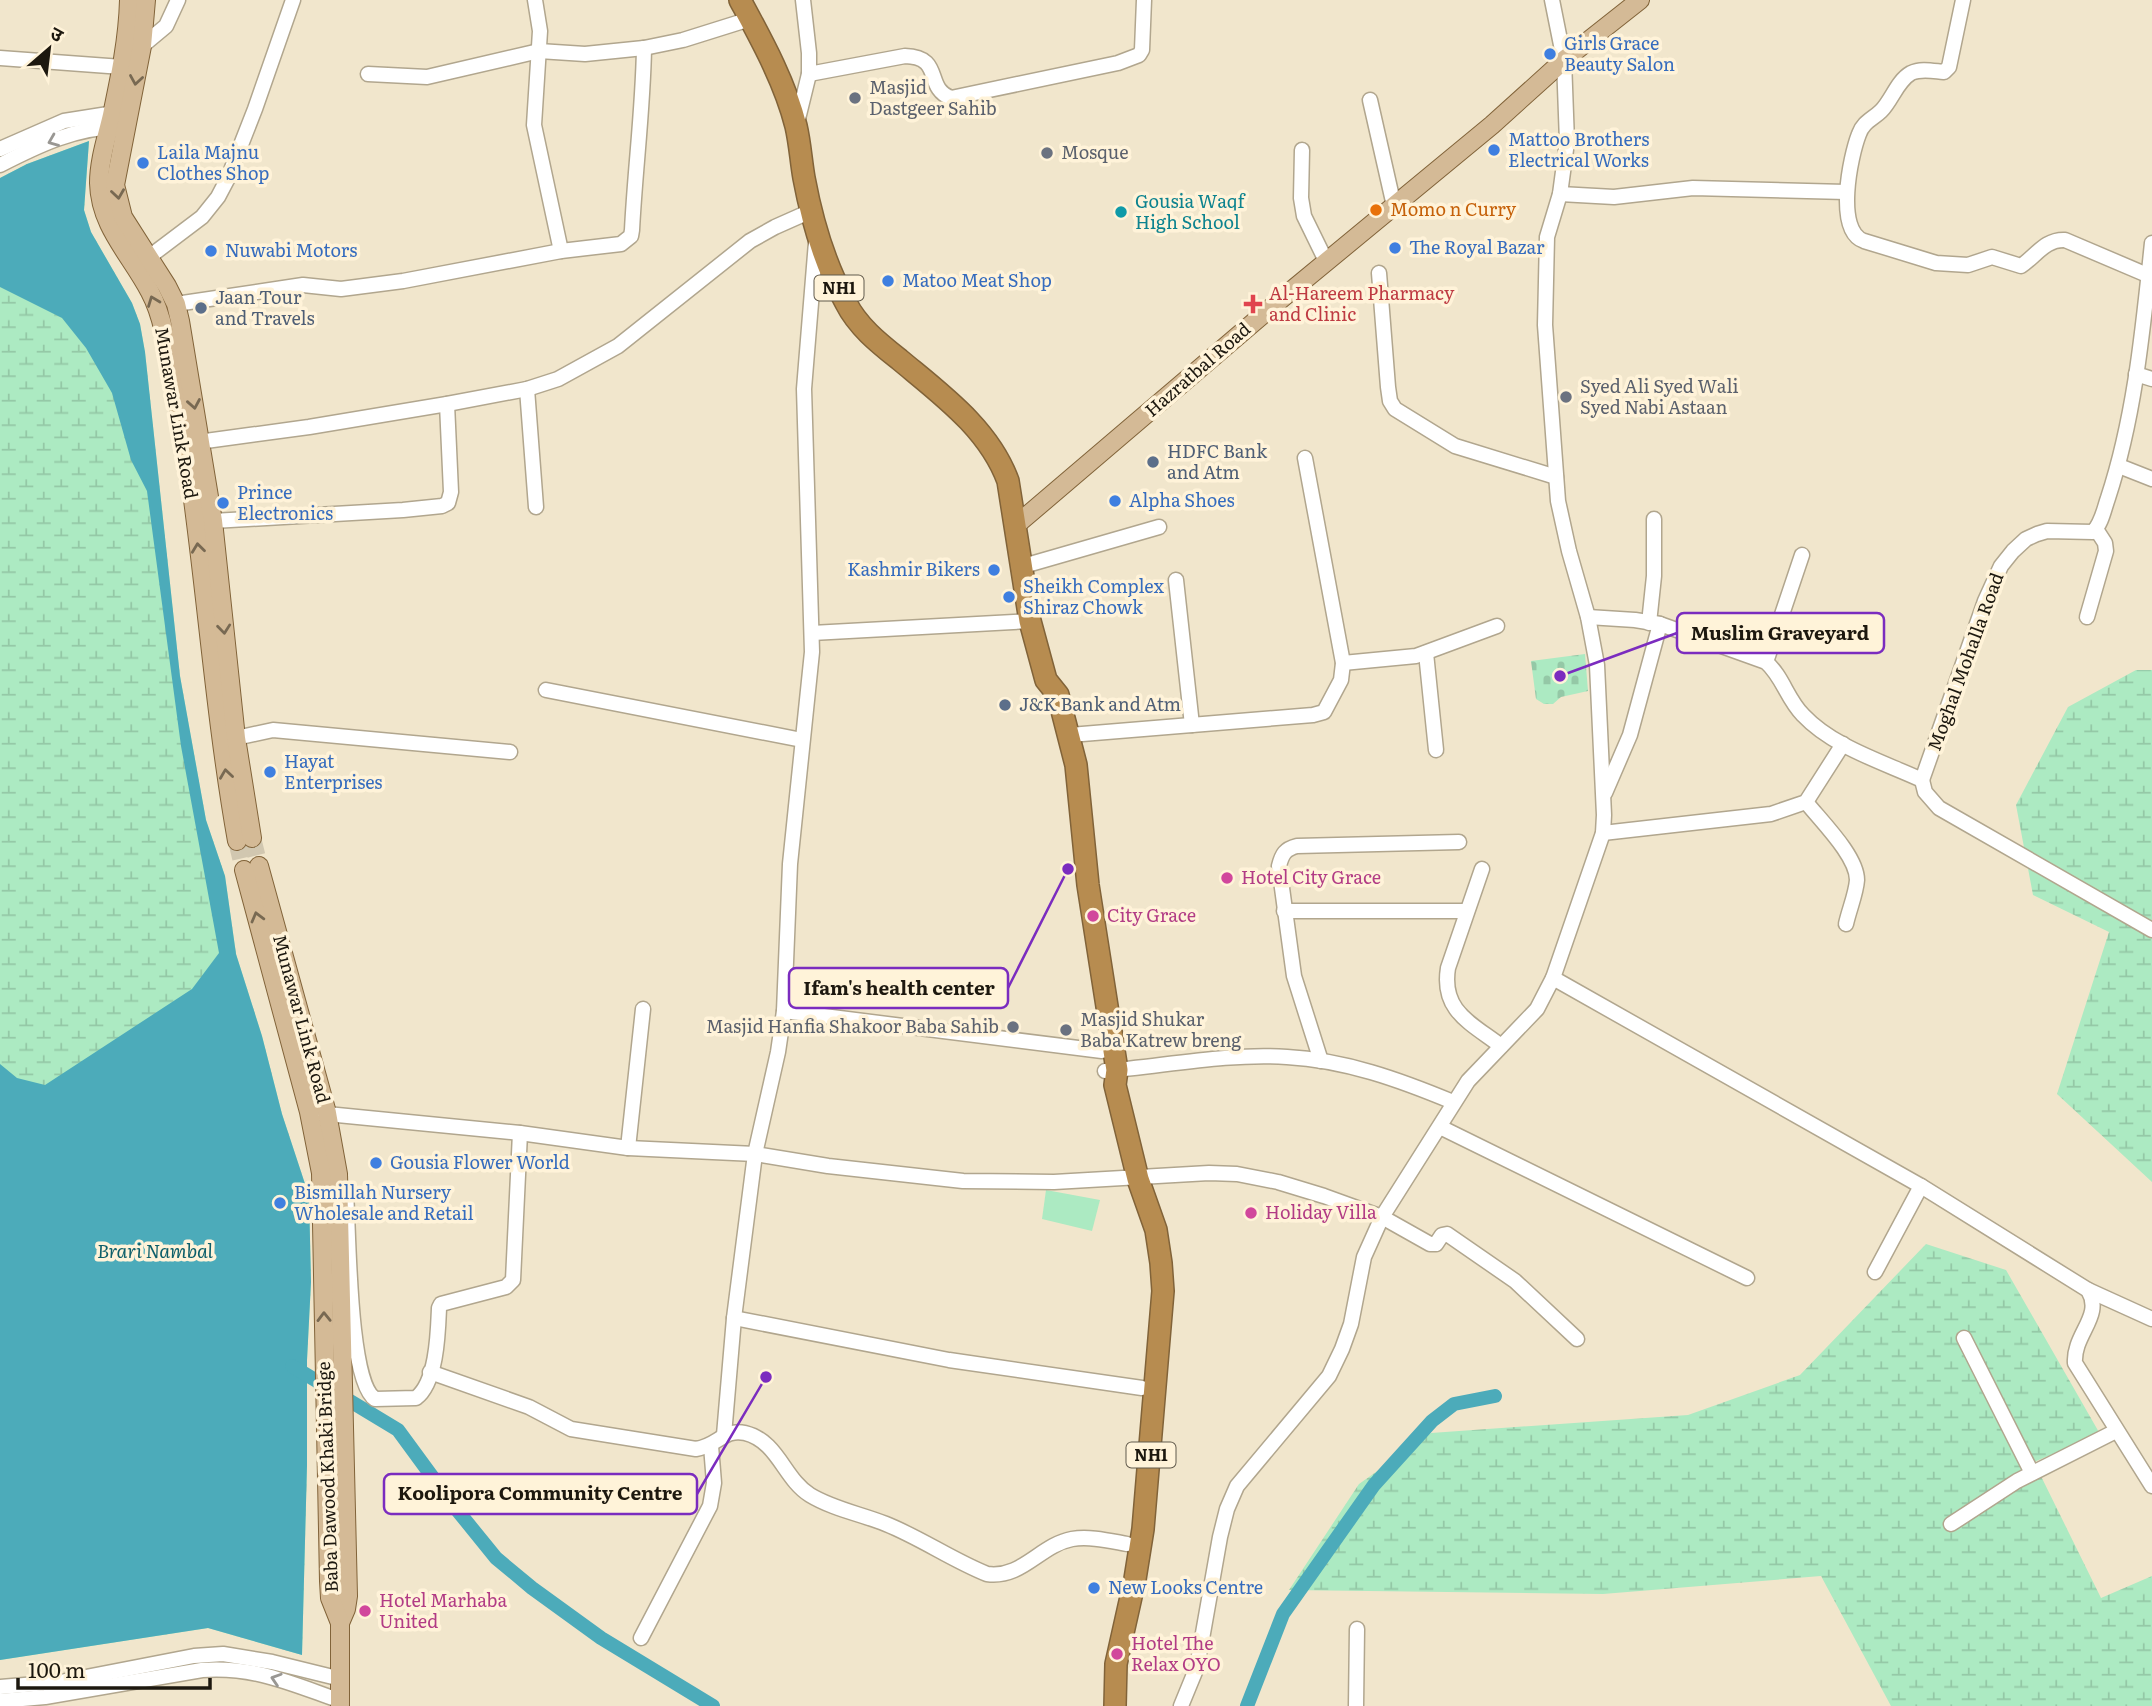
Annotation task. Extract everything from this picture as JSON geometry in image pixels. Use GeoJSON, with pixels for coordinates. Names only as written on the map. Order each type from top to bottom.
{"type":"FeatureCollection","features":[{"type":"Feature","properties":{"kind":"highway","name":"NH1"},"geometry":{"type":"LineString","coordinates":[[745,9],[778,76],[796,126],[814,221],[837,283],[856,318],[883,346],[960,410],[995,453],[1008,481],[1030,621],[1046,680],[1045,694],[1062,766],[1074,876],[1110,1069],[1138,1179],[1156,1230],[1161,1263],[1162,1312],[1143,1529],[1116,1664],[1115,1706]]}},
{"type":"Feature","properties":{"kind":"highway","name":"NH1"},"geometry":{"type":"LineString","coordinates":[[1046,680],[1058,695],[1076,765],[1110,1069]]}},
{"type":"Feature","properties":{"kind":"highway","name":"NH1"},"geometry":{"type":"LineString","coordinates":[[1101,1706],[1105,1657],[1127,1544],[1142,1388],[1148,1306],[1143,1227],[1146,1203]]}},
{"type":"Feature","properties":{"kind":"main road","name":"Munawar Link Road"},"geometry":{"type":"LineString","coordinates":[[129,0],[122,67],[116,185],[118,201],[132,233],[176,304],[229,739],[244,840]]}},
{"type":"Feature","properties":{"kind":"main road","name":"Munawar Link Road"},"geometry":{"type":"LineString","coordinates":[[146,0],[142,46],[99,181],[102,208],[115,237],[151,293],[213,521],[229,739]]}},
{"type":"Feature","properties":{"kind":"main road","name":"Hazratbal Road"},"geometry":{"type":"LineString","coordinates":[[1015,526],[1326,261],[1492,125],[1564,60],[1640,0]]}},
{"type":"Feature","properties":{"kind":"main road","name":"Munawar Link Road"},"geometry":{"type":"LineString","coordinates":[[252,868],[332,1169]]}},
{"type":"Feature","properties":{"kind":"main road","name":"Baba Dawood Khaki Bridge"},"geometry":{"type":"LineString","coordinates":[[332,1169],[347,1579],[346,1609],[340,1623]]}},
{"type":"Feature","properties":{"kind":"main road","name":"Baba Dawood Khaki Bridge"},"geometry":{"type":"LineString","coordinates":[[332,1169],[329,1581],[330,1598],[340,1623]]}},
{"type":"Feature","properties":{"kind":"main road"},"geometry":{"type":"LineString","coordinates":[[340,1623],[340,1704]]}},
{"type":"Feature","properties":{"kind":"street"},"geometry":{"type":"LineString","coordinates":[[142,46],[166,26],[178,0]]}},
{"type":"Feature","properties":{"kind":"street"},"geometry":{"type":"LineString","coordinates":[[149,257],[202,217],[218,197],[251,121],[293,0]]}},
{"type":"Feature","properties":{"kind":"street"},"geometry":{"type":"LineString","coordinates":[[535,0],[540,32],[534,125],[561,251]]}},
{"type":"Feature","properties":{"kind":"street"},"geometry":{"type":"LineString","coordinates":[[796,126],[809,75],[803,0]]}},
{"type":"Feature","properties":{"kind":"street"},"geometry":{"type":"LineString","coordinates":[[809,75],[917,56],[930,66],[939,90],[951,97],[1118,63],[1139,55],[1142,50],[1144,0]]}},
{"type":"Feature","properties":{"kind":"street"},"geometry":{"type":"LineString","coordinates":[[1181,1706],[1197,1667],[1227,1509],[1237,1486],[1329,1376],[1351,1324],[1364,1257],[1382,1217],[1453,1102],[1476,1070],[1537,1009],[1553,978],[1602,833],[1604,794],[1597,664],[1588,617],[1569,551],[1556,477],[1544,291],[1547,237],[1560,194],[1567,142],[1564,60],[1552,0]]}},
{"type":"Feature","properties":{"kind":"street"},"geometry":{"type":"LineString","coordinates":[[1963,0],[1949,67],[1944,72],[1919,70],[1909,74],[1882,111],[1867,121],[1859,134],[1846,192],[1850,226],[1858,239],[1936,263],[1968,265],[1992,257],[2021,266],[2045,245],[2065,240],[2150,276]]}},
{"type":"Feature","properties":{"kind":"street"},"geometry":{"type":"LineString","coordinates":[[368,74],[427,77],[539,51],[585,54],[644,48],[665,44],[745,9]]}},
{"type":"Feature","properties":{"kind":"street"},"geometry":{"type":"LineString","coordinates":[[176,304],[303,285],[341,289],[403,281],[561,251],[621,244],[631,236],[643,94],[644,48]]}},
{"type":"Feature","properties":{"kind":"street"},"geometry":{"type":"LineString","coordinates":[[0,58],[122,67]]}},
{"type":"Feature","properties":{"kind":"street"},"geometry":{"type":"LineString","coordinates":[[1370,100],[1394,206]]}},
{"type":"Feature","properties":{"kind":"street"},"geometry":{"type":"LineString","coordinates":[[0,149],[64,121],[120,119]]}},
{"type":"Feature","properties":{"kind":"street"},"geometry":{"type":"LineString","coordinates":[[0,165],[57,138],[120,119]]}},
{"type":"Feature","properties":{"kind":"street"},"geometry":{"type":"LineString","coordinates":[[1302,150],[1301,198],[1304,216],[1326,261]]}},
{"type":"Feature","properties":{"kind":"street"},"geometry":{"type":"LineString","coordinates":[[1560,194],[1614,197],[1693,188],[1846,192]]}},
{"type":"Feature","properties":{"kind":"street"},"geometry":{"type":"LineString","coordinates":[[193,443],[447,404],[527,389],[558,379],[618,346],[750,241],[775,227],[814,221],[804,389],[812,652],[790,864],[784,1012],[778,1052],[755,1154],[734,1318],[724,1435]]}},
{"type":"Feature","properties":{"kind":"street"},"geometry":{"type":"LineString","coordinates":[[2087,617],[2106,551],[2105,542],[2096,529],[2119,466],[2136,374],[2152,243]]}},
{"type":"Feature","properties":{"kind":"street"},"geometry":{"type":"LineString","coordinates":[[1379,274],[1388,387],[1390,401],[1395,409],[1455,446],[1556,477]]}},
{"type":"Feature","properties":{"kind":"street"},"geometry":{"type":"LineString","coordinates":[[2136,374],[2152,379]]}},
{"type":"Feature","properties":{"kind":"street"},"geometry":{"type":"LineString","coordinates":[[527,389],[536,507]]}},
{"type":"Feature","properties":{"kind":"street"},"geometry":{"type":"LineString","coordinates":[[213,521],[403,510],[448,503],[451,492],[447,404]]}},
{"type":"Feature","properties":{"kind":"street"},"geometry":{"type":"LineString","coordinates":[[1070,735],[1313,716],[1324,712],[1340,680],[1343,663],[1305,458]]}},
{"type":"Feature","properties":{"kind":"street"},"geometry":{"type":"LineString","coordinates":[[2119,466],[2152,479]]}},
{"type":"Feature","properties":{"kind":"street"},"geometry":{"type":"LineString","coordinates":[[1604,794],[1630,735],[1655,623],[1654,519]]}},
{"type":"Feature","properties":{"kind":"street"},"geometry":{"type":"LineString","coordinates":[[1020,567],[1158,527]]}},
{"type":"Feature","properties":{"kind":"street","name":"Moghal Mohalla Road"},"geometry":{"type":"LineString","coordinates":[[1922,780],[1984,601],[2000,566],[2026,539],[2037,534],[2047,531],[2090,532],[2096,529]]}},
{"type":"Feature","properties":{"kind":"street"},"geometry":{"type":"LineString","coordinates":[[1766,662],[1802,555]]}},
{"type":"Feature","properties":{"kind":"street"},"geometry":{"type":"LineString","coordinates":[[1176,580],[1192,725]]}},
{"type":"Feature","properties":{"kind":"street"},"geometry":{"type":"LineString","coordinates":[[1588,617],[1655,623],[1766,662],[1777,672],[1794,705],[1804,717],[1843,744],[1922,780],[1925,792],[1939,808],[2152,930]]}},
{"type":"Feature","properties":{"kind":"street"},"geometry":{"type":"LineString","coordinates":[[812,633],[1030,621]]}},
{"type":"Feature","properties":{"kind":"street"},"geometry":{"type":"LineString","coordinates":[[1343,663],[1426,653],[1497,626]]}},
{"type":"Feature","properties":{"kind":"street"},"geometry":{"type":"LineString","coordinates":[[1426,653],[1436,750]]}},
{"type":"Feature","properties":{"kind":"street"},"geometry":{"type":"LineString","coordinates":[[546,690],[802,740]]}},
{"type":"Feature","properties":{"kind":"street"},"geometry":{"type":"LineString","coordinates":[[229,739],[274,730],[510,752]]}},
{"type":"Feature","properties":{"kind":"street"},"geometry":{"type":"LineString","coordinates":[[1602,833],[1771,814],[1806,802],[1843,744]]}},
{"type":"Feature","properties":{"kind":"street"},"geometry":{"type":"LineString","coordinates":[[1806,802],[1845,851],[1856,873],[1857,884],[1846,924]]}},
{"type":"Feature","properties":{"kind":"street"},"geometry":{"type":"LineString","coordinates":[[1321,1061],[1294,976],[1279,866],[1282,855],[1287,849],[1297,846],[1460,842]]}},
{"type":"Feature","properties":{"kind":"street"},"geometry":{"type":"LineString","coordinates":[[1482,869],[1448,968],[1447,995],[1462,1016],[1501,1046]]}},
{"type":"Feature","properties":{"kind":"street"},"geometry":{"type":"LineString","coordinates":[[1284,911],[1466,911]]}},
{"type":"Feature","properties":{"kind":"street"},"geometry":{"type":"LineString","coordinates":[[1553,978],[1921,1186],[2088,1290],[2152,1318]]}},
{"type":"Feature","properties":{"kind":"street"},"geometry":{"type":"LineString","coordinates":[[628,1149],[643,1009]]}},
{"type":"Feature","properties":{"kind":"street"},"geometry":{"type":"LineString","coordinates":[[784,1012],[1110,1069],[1260,1057],[1321,1061],[1391,1077],[1453,1102]]}},
{"type":"Feature","properties":{"kind":"street"},"geometry":{"type":"LineString","coordinates":[[318,1113],[520,1133],[628,1149],[755,1154],[828,1166],[963,1181],[1138,1179],[1209,1173],[1237,1174],[1301,1189],[1382,1217],[1433,1244],[1444,1234],[1450,1235],[1515,1282],[1577,1339]]}},
{"type":"Feature","properties":{"kind":"street"},"geometry":{"type":"LineString","coordinates":[[1440,1127],[1746,1278]]}},
{"type":"Feature","properties":{"kind":"street"},"geometry":{"type":"LineString","coordinates":[[332,1169],[345,1177],[357,1360],[368,1393],[375,1399],[416,1398],[423,1391],[430,1372],[438,1339],[441,1304],[506,1287],[513,1280],[520,1133]]}},
{"type":"Feature","properties":{"kind":"street"},"geometry":{"type":"LineString","coordinates":[[1875,1272],[1921,1186]]}},
{"type":"Feature","properties":{"kind":"street"},"geometry":{"type":"LineString","coordinates":[[2088,1290],[2094,1307],[2076,1345],[2075,1363],[2152,1486]]}},
{"type":"Feature","properties":{"kind":"street"},"geometry":{"type":"LineString","coordinates":[[734,1318],[949,1360],[1142,1388]]}},
{"type":"Feature","properties":{"kind":"street"},"geometry":{"type":"LineString","coordinates":[[1964,1338],[2032,1473]]}},
{"type":"Feature","properties":{"kind":"street"},"geometry":{"type":"LineString","coordinates":[[430,1372],[529,1407],[560,1424],[583,1432],[696,1449],[711,1446],[724,1435],[743,1432],[773,1451],[797,1484],[812,1496],[895,1528],[988,1574],[1001,1576],[1013,1572],[1072,1539],[1127,1544]]}},
{"type":"Feature","properties":{"kind":"street"},"geometry":{"type":"LineString","coordinates":[[1951,1524],[2032,1473],[2116,1431]]}},
{"type":"Feature","properties":{"kind":"street"},"geometry":{"type":"LineString","coordinates":[[641,1638],[710,1506],[714,1483],[711,1446]]}},
{"type":"Feature","properties":{"kind":"street"},"geometry":{"type":"LineString","coordinates":[[1356,1706],[1357,1629]]}},
{"type":"Feature","properties":{"kind":"street"},"geometry":{"type":"LineString","coordinates":[[0,1687],[60,1682],[194,1656],[223,1654],[341,1679]]}},
{"type":"Feature","properties":{"kind":"street"},"geometry":{"type":"LineString","coordinates":[[0,1701],[46,1697],[225,1668],[248,1670],[274,1678],[340,1704]]}},
{"type":"Feature","properties":{"kind":"green space","name":"Brari Nambal"},"geometry":{"type":"Polygon","coordinates":[[[89,141],[84,210],[91,232],[132,303],[140,324],[145,352],[180,676],[206,820],[225,876],[236,954],[262,1036],[282,1114],[309,1196],[311,1282],[307,1360],[302,1655],[208,1628],[0,1660],[0,178],[27,164],[89,141]]]}},
{"type":"Feature","properties":{"kind":"green space"},"geometry":{"type":"Polygon","coordinates":[[[1585,654],[1588,691],[1561,697],[1553,704],[1544,704],[1536,699],[1531,661],[1585,654]]]}},
{"type":"Feature","properties":{"kind":"green space"},"geometry":{"type":"Polygon","coordinates":[[[2136,670],[2152,670],[2152,1182],[2057,1094],[2109,932],[2033,895],[2016,805],[2068,707],[2136,670]]]}},
{"type":"Feature","properties":{"kind":"green space"},"geometry":{"type":"Polygon","coordinates":[[[1046,1190],[1100,1200],[1092,1231],[1042,1219],[1046,1190]]]}},
{"type":"Feature","properties":{"kind":"green space"},"geometry":{"type":"Polygon","coordinates":[[[1926,1244],[2006,1270],[2100,1434],[2034,1462],[2101,1598],[2152,1576],[2152,1706],[1891,1706],[1821,1576],[1603,1594],[1289,1590],[1359,1484],[1431,1433],[1688,1415],[1800,1375],[1926,1244]]]}},
{"type":"Feature","properties":{"kind":"water","name":"Brari Nambal"},"geometry":{"type":"Polygon","coordinates":[[[89,141],[84,210],[91,232],[132,303],[140,324],[145,352],[180,676],[206,820],[225,876],[236,954],[262,1036],[282,1114],[309,1196],[311,1282],[307,1360],[302,1655],[208,1628],[0,1660],[0,1064],[17,1078],[45,1085],[192,989],[219,953],[181,746],[147,491],[131,460],[112,393],[86,348],[62,318],[0,287],[0,178],[27,164],[89,141]]]}},
{"type":"Feature","properties":{"kind":"waterway"},"geometry":{"type":"LineString","coordinates":[[292,1366],[398,1430],[496,1558],[532,1588],[601,1638],[713,1706]]}},
{"type":"Feature","properties":{"kind":"waterway"},"geometry":{"type":"LineString","coordinates":[[1247,1706],[1283,1614],[1374,1485],[1432,1421],[1454,1404],[1495,1396]]}},
{"type":"Feature","properties":{"kind":"tunnel"},"geometry":{"type":"LineString","coordinates":[[252,838],[259,866]]}},
{"type":"Feature","properties":{"kind":"tunnel"},"geometry":{"type":"LineString","coordinates":[[237,841],[244,870]]}},
{"type":"Feature","properties":{"kind":"place","name":"Girls Grace Beauty Salon"},"geometry":{"type":"Point","coordinates":[1550,54]}},
{"type":"Feature","properties":{"kind":"place","name":"Masjid Dastgeer Sahib"},"geometry":{"type":"Point","coordinates":[855,98]}},
{"type":"Feature","properties":{"kind":"place","name":"Mattoo Brothers Electrical Works"},"geometry":{"type":"Point","coordinates":[1494,150]}},
{"type":"Feature","properties":{"kind":"place","name":"Mosque"},"geometry":{"type":"Point","coordinates":[1047,153]}},
{"type":"Feature","properties":{"kind":"place","name":"Laila Majnu Clothes Shop"},"geometry":{"type":"Point","coordinates":[143,163]}},
{"type":"Feature","properties":{"kind":"place","name":"Momo n Curry"},"geometry":{"type":"Point","coordinates":[1376,210]}},
{"type":"Feature","properties":{"kind":"place","name":"Gousia Waqf High School"},"geometry":{"type":"Point","coordinates":[1121,212]}},
{"type":"Feature","properties":{"kind":"place","name":"The Royal Bazar"},"geometry":{"type":"Point","coordinates":[1395,248]}},
{"type":"Feature","properties":{"kind":"place","name":"Nuwabi Motors"},"geometry":{"type":"Point","coordinates":[211,251]}},
{"type":"Feature","properties":{"kind":"place","name":"Matoo Meat Shop"},"geometry":{"type":"Point","coordinates":[888,281]}},
{"type":"Feature","properties":{"kind":"place","name":"Al-Hareem Pharmacy and Clinic"},"geometry":{"type":"Point","coordinates":[1253,304]}},
{"type":"Feature","properties":{"kind":"place","name":"Jaan Tour and Travels"},"geometry":{"type":"Point","coordinates":[201,308]}},
{"type":"Feature","properties":{"kind":"place","name":"Syed Ali Syed Wali Syed Nabi Astaan"},"geometry":{"type":"Point","coordinates":[1566,397]}},
{"type":"Feature","properties":{"kind":"place","name":"HDFC Bank and Atm"},"geometry":{"type":"Point","coordinates":[1153,462]}},
{"type":"Feature","properties":{"kind":"place","name":"Alpha Shoes"},"geometry":{"type":"Point","coordinates":[1115,501]}},
{"type":"Feature","properties":{"kind":"place","name":"Prince Electronics"},"geometry":{"type":"Point","coordinates":[223,503]}},
{"type":"Feature","properties":{"kind":"place","name":"Kashmir Bikers"},"geometry":{"type":"Point","coordinates":[994,570]}},
{"type":"Feature","properties":{"kind":"place","name":"Sheikh Complex Shiraz Chowk"},"geometry":{"type":"Point","coordinates":[1009,597]}},
{"type":"Feature","properties":{"kind":"place","name":"Muslim Graveyard"},"geometry":{"type":"Point","coordinates":[1560,676]}},
{"type":"Feature","properties":{"kind":"place","name":"J&K Bank and Atm"},"geometry":{"type":"Point","coordinates":[1005,705]}},
{"type":"Feature","properties":{"kind":"place","name":"Hayat Enterprises"},"geometry":{"type":"Point","coordinates":[270,772]}},
{"type":"Feature","properties":{"kind":"place","name":"Ifam's health center"},"geometry":{"type":"Point","coordinates":[1068,869]}},
{"type":"Feature","properties":{"kind":"place","name":"Hotel City Grace"},"geometry":{"type":"Point","coordinates":[1227,878]}},
{"type":"Feature","properties":{"kind":"place","name":"City Grace"},"geometry":{"type":"Point","coordinates":[1093,916]}},
{"type":"Feature","properties":{"kind":"place","name":"Masjid Hanfia Shakoor Baba Sahib"},"geometry":{"type":"Point","coordinates":[1013,1027]}},
{"type":"Feature","properties":{"kind":"place","name":"Masjid Shukar Baba Katrew breng"},"geometry":{"type":"Point","coordinates":[1066,1030]}},
{"type":"Feature","properties":{"kind":"place","name":"Gousia Flower World"},"geometry":{"type":"Point","coordinates":[376,1163]}},
{"type":"Feature","properties":{"kind":"place","name":"Bismillah Nursery Wholesale and Retail"},"geometry":{"type":"Point","coordinates":[280,1203]}},
{"type":"Feature","properties":{"kind":"place","name":"Holiday Villa"},"geometry":{"type":"Point","coordinates":[1251,1213]}},
{"type":"Feature","properties":{"kind":"place","name":"Koolipora Community Centre"},"geometry":{"type":"Point","coordinates":[766,1377]}},
{"type":"Feature","properties":{"kind":"place","name":"New Looks Centre"},"geometry":{"type":"Point","coordinates":[1094,1588]}},
{"type":"Feature","properties":{"kind":"place","name":"Hotel Marhaba United"},"geometry":{"type":"Point","coordinates":[365,1611]}},
{"type":"Feature","properties":{"kind":"place","name":"Hotel The Relax OYO"},"geometry":{"type":"Point","coordinates":[1117,1654]}}]}
